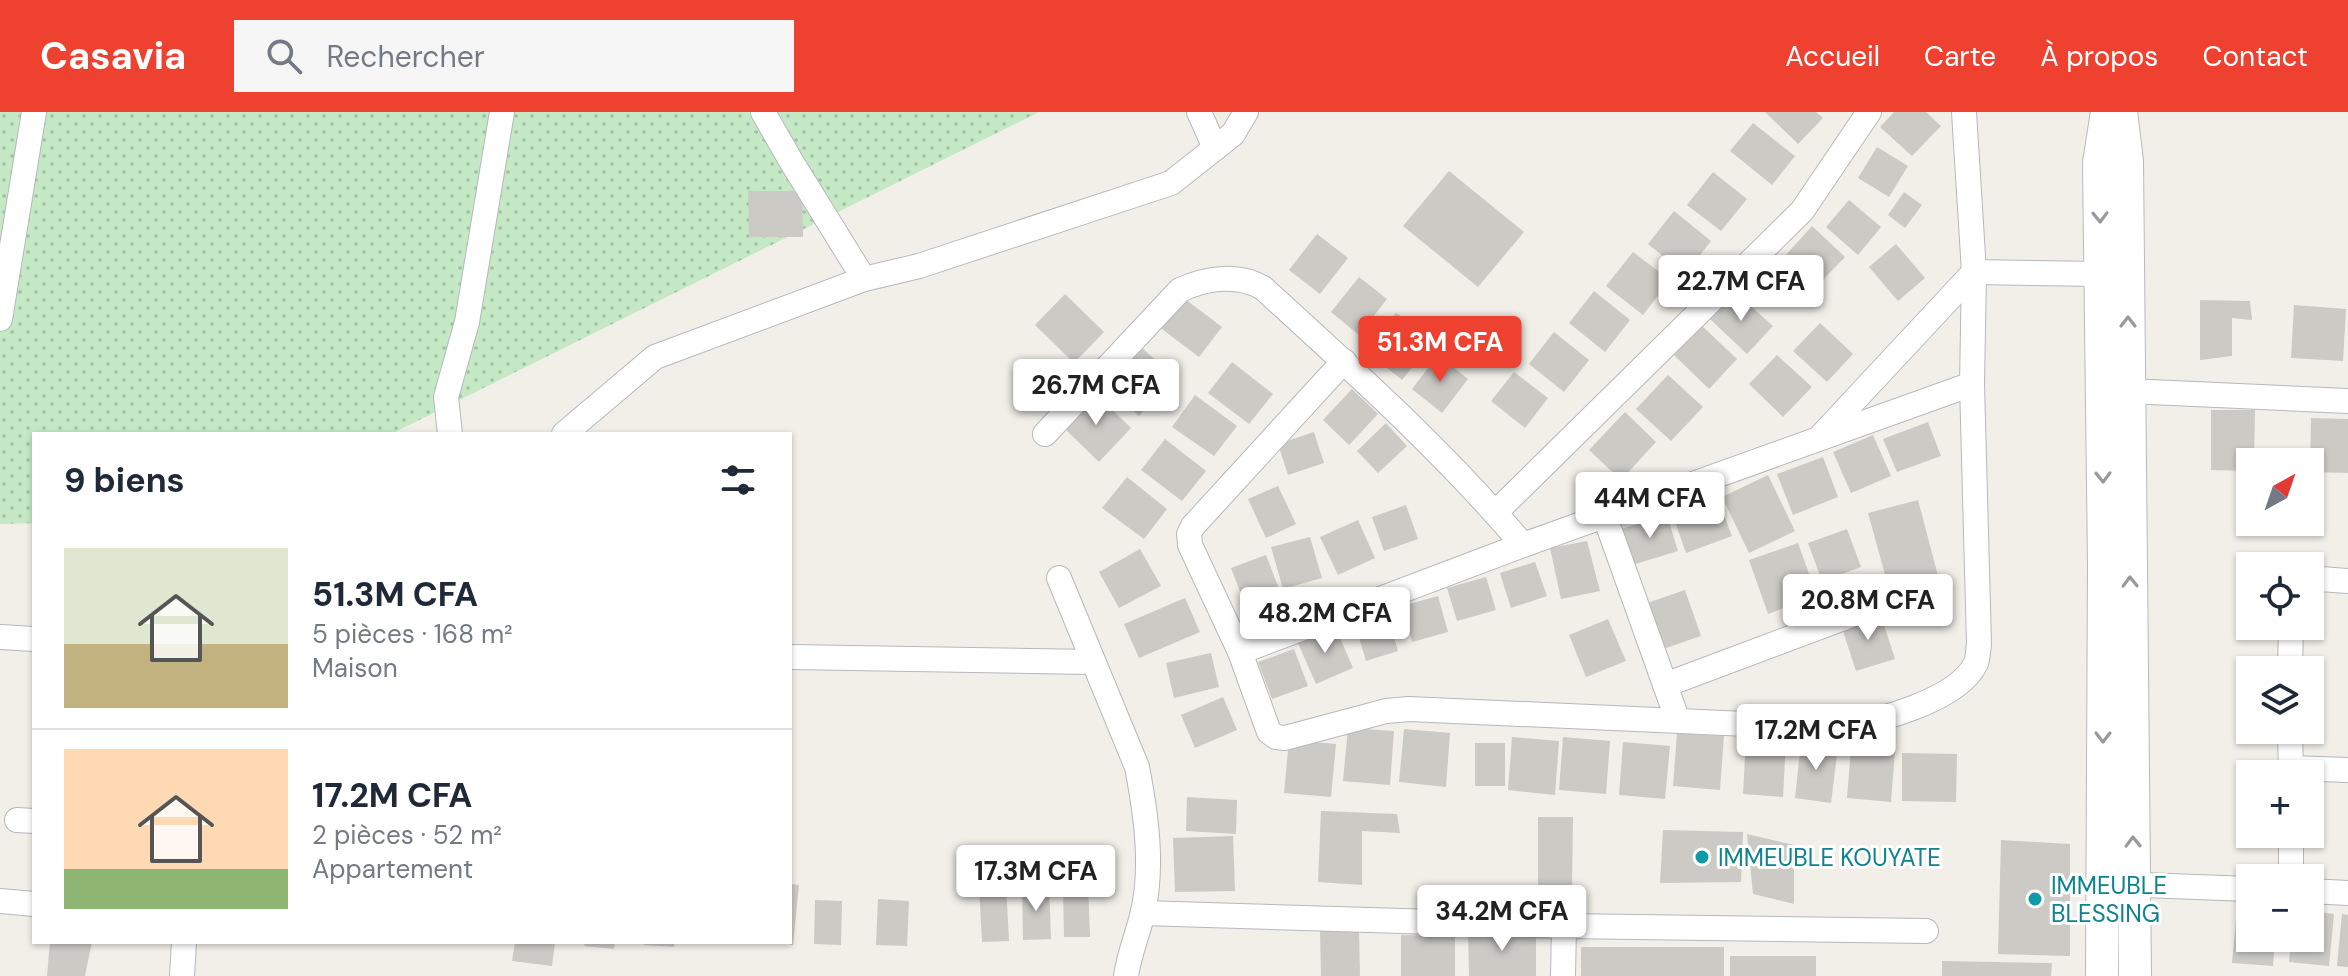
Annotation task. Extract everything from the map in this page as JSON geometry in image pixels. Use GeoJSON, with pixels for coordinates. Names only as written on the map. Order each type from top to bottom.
{"type":"FeatureCollection","features":[{"type":"Feature","properties":{"kind":"street"},"geometry":{"type":"LineString","coordinates":[[0,319],[34,112]]}},
{"type":"Feature","properties":{"kind":"street"},"geometry":{"type":"LineString","coordinates":[[450,432],[446,397],[467,322],[502,112]]}},
{"type":"Feature","properties":{"kind":"street"},"geometry":{"type":"LineString","coordinates":[[763,112],[864,279]]}},
{"type":"Feature","properties":{"kind":"street"},"geometry":{"type":"LineString","coordinates":[[1199,112],[1215,148]]}},
{"type":"Feature","properties":{"kind":"street"},"geometry":{"type":"LineString","coordinates":[[566,432],[655,357],[864,279],[919,266],[1171,183],[1233,134],[1246,112]]}},
{"type":"Feature","properties":{"kind":"street"},"geometry":{"type":"LineString","coordinates":[[1495,513],[1802,211],[1869,112]]}},
{"type":"Feature","properties":{"kind":"street"},"geometry":{"type":"LineString","coordinates":[[1344,361],[1189,534],[1190,545],[1240,652],[1269,732],[1276,737],[1285,738],[1386,711],[1409,709],[1839,728],[1903,713],[1940,695],[1965,677],[1977,662],[1979,644],[1972,384],[1974,272],[1964,112]]}},
{"type":"Feature","properties":{"kind":"street"},"geometry":{"type":"LineString","coordinates":[[2094,112],[2113,162]]}},
{"type":"Feature","properties":{"kind":"street"},"geometry":{"type":"LineString","coordinates":[[2102,976],[2118,884],[2128,391],[2107,112]]}},
{"type":"Feature","properties":{"kind":"street"},"geometry":{"type":"LineString","coordinates":[[2121,112],[2101,274],[2104,565],[2118,884],[2135,976]]}},
{"type":"Feature","properties":{"kind":"street"},"geometry":{"type":"LineString","coordinates":[[2113,162],[2137,112]]}},
{"type":"Feature","properties":{"kind":"street"},"geometry":{"type":"LineString","coordinates":[[1817,440],[1974,272],[2101,274]]}},
{"type":"Feature","properties":{"kind":"street"},"geometry":{"type":"LineString","coordinates":[[1045,434],[1180,290],[1196,282],[1248,279],[1263,288],[1344,361],[1523,545]]}},
{"type":"Feature","properties":{"kind":"street"},"geometry":{"type":"LineString","coordinates":[[1240,652],[1523,545],[1972,384]]}},
{"type":"Feature","properties":{"kind":"street"},"geometry":{"type":"LineString","coordinates":[[2128,391],[2348,401]]}},
{"type":"Feature","properties":{"kind":"street"},"geometry":{"type":"LineString","coordinates":[[1605,517],[1678,721]]}},
{"type":"Feature","properties":{"kind":"street"},"geometry":{"type":"LineString","coordinates":[[1059,578],[1137,767],[1142,796],[1148,861],[1143,913],[1126,976]]}},
{"type":"Feature","properties":{"kind":"street"},"geometry":{"type":"LineString","coordinates":[[2324,579],[2348,581]]}},
{"type":"Feature","properties":{"kind":"street"},"geometry":{"type":"LineString","coordinates":[[1665,685],[1857,613]]}},
{"type":"Feature","properties":{"kind":"street"},"geometry":{"type":"LineString","coordinates":[[0,637],[32,639]]}},
{"type":"Feature","properties":{"kind":"street"},"geometry":{"type":"LineString","coordinates":[[792,657],[1093,662]]}},
{"type":"Feature","properties":{"kind":"street"},"geometry":{"type":"LineString","coordinates":[[2324,770],[2348,770]]}},
{"type":"Feature","properties":{"kind":"street"},"geometry":{"type":"LineString","coordinates":[[2118,884],[2236,888]]}},
{"type":"Feature","properties":{"kind":"street"},"geometry":{"type":"LineString","coordinates":[[2324,892],[2348,893]]}},
{"type":"Feature","properties":{"kind":"street"},"geometry":{"type":"LineString","coordinates":[[0,901],[32,904]]}},
{"type":"Feature","properties":{"kind":"street"},"geometry":{"type":"LineString","coordinates":[[1143,913],[1564,926],[1926,931]]}},
{"type":"Feature","properties":{"kind":"street"},"geometry":{"type":"LineString","coordinates":[[1563,976],[1564,926]]}},
{"type":"Feature","properties":{"kind":"street"},"geometry":{"type":"LineString","coordinates":[[182,976],[184,944]]}},
{"type":"Feature","properties":{"kind":"green space"},"geometry":{"type":"Polygon","coordinates":[[[0,112],[1039,112],[395,432],[32,432],[32,523],[0,524],[0,112]]]}},
{"type":"Feature","properties":{"kind":"building"},"geometry":{"type":"Polygon","coordinates":[[[1765,112],[1816,112],[1823,118],[1798,144],[1765,112]]]}},
{"type":"Feature","properties":{"kind":"building"},"geometry":{"type":"Polygon","coordinates":[[[1894,112],[1926,112],[1941,126],[1912,156],[1880,127],[1894,112]]]}},
{"type":"Feature","properties":{"kind":"building"},"geometry":{"type":"Polygon","coordinates":[[[1753,123],[1795,156],[1772,185],[1730,151],[1753,123]]]}},
{"type":"Feature","properties":{"kind":"building"},"geometry":{"type":"Polygon","coordinates":[[[1877,147],[1908,166],[1889,197],[1858,178],[1877,147]]]}},
{"type":"Feature","properties":{"kind":"building"},"geometry":{"type":"Polygon","coordinates":[[[1449,171],[1524,232],[1478,287],[1403,226],[1449,171]]]}},
{"type":"Feature","properties":{"kind":"building"},"geometry":{"type":"Polygon","coordinates":[[[1713,172],[1747,199],[1721,231],[1687,205],[1713,172]]]}},
{"type":"Feature","properties":{"kind":"building"},"geometry":{"type":"Polygon","coordinates":[[[748,191],[802,191],[803,237],[749,237],[748,191]]]}},
{"type":"Feature","properties":{"kind":"building"},"geometry":{"type":"Polygon","coordinates":[[[1904,192],[1922,205],[1905,228],[1888,215],[1904,192]]]}},
{"type":"Feature","properties":{"kind":"building"},"geometry":{"type":"Polygon","coordinates":[[[1849,200],[1881,227],[1858,255],[1826,227],[1849,200]]]}},
{"type":"Feature","properties":{"kind":"building"},"geometry":{"type":"Polygon","coordinates":[[[1674,211],[1711,241],[1685,274],[1648,244],[1674,211]]]}},
{"type":"Feature","properties":{"kind":"building"},"geometry":{"type":"Polygon","coordinates":[[[1812,226],[1845,257],[1815,288],[1783,258],[1812,226]]]}},
{"type":"Feature","properties":{"kind":"building"},"geometry":{"type":"Polygon","coordinates":[[[1317,234],[1348,258],[1320,294],[1289,270],[1317,234]]]}},
{"type":"Feature","properties":{"kind":"building"},"geometry":{"type":"Polygon","coordinates":[[[1896,244],[1925,278],[1898,301],[1869,267],[1896,244]]]}},
{"type":"Feature","properties":{"kind":"building"},"geometry":{"type":"Polygon","coordinates":[[[1633,252],[1670,280],[1643,315],[1606,286],[1633,252]]]}},
{"type":"Feature","properties":{"kind":"building"},"geometry":{"type":"Polygon","coordinates":[[[1359,277],[1387,299],[1359,335],[1331,312],[1359,277]]]}},
{"type":"Feature","properties":{"kind":"building"},"geometry":{"type":"Polygon","coordinates":[[[1594,291],[1630,320],[1605,352],[1569,323],[1594,291]]]}},
{"type":"Feature","properties":{"kind":"building"},"geometry":{"type":"Polygon","coordinates":[[[1735,292],[1773,326],[1747,354],[1710,319],[1735,292]]]}},
{"type":"Feature","properties":{"kind":"building"},"geometry":{"type":"Polygon","coordinates":[[[1065,294],[1104,332],[1074,363],[1035,325],[1065,294]]]}},
{"type":"Feature","properties":{"kind":"building"},"geometry":{"type":"Polygon","coordinates":[[[1181,296],[1222,327],[1199,357],[1158,326],[1181,296]]]}},
{"type":"Feature","properties":{"kind":"building"},"geometry":{"type":"Polygon","coordinates":[[[2200,300],[2250,301],[2252,320],[2232,318],[2232,356],[2200,360],[2200,300]]]}},
{"type":"Feature","properties":{"kind":"building"},"geometry":{"type":"Polygon","coordinates":[[[2294,305],[2346,309],[2343,361],[2291,358],[2294,305]]]}},
{"type":"Feature","properties":{"kind":"building"},"geometry":{"type":"Polygon","coordinates":[[[1396,313],[1433,341],[1402,380],[1366,351],[1396,313]]]}},
{"type":"Feature","properties":{"kind":"building"},"geometry":{"type":"Polygon","coordinates":[[[1820,323],[1853,354],[1827,382],[1793,351],[1820,323]]]}},
{"type":"Feature","properties":{"kind":"building"},"geometry":{"type":"Polygon","coordinates":[[[1701,325],[1737,359],[1709,389],[1674,355],[1701,325]]]}},
{"type":"Feature","properties":{"kind":"building"},"geometry":{"type":"Polygon","coordinates":[[[1554,332],[1589,360],[1564,392],[1529,364],[1554,332]]]}},
{"type":"Feature","properties":{"kind":"building"},"geometry":{"type":"Polygon","coordinates":[[[1141,347],[1174,377],[1139,416],[1106,387],[1141,347]]]}},
{"type":"Feature","properties":{"kind":"building"},"geometry":{"type":"Polygon","coordinates":[[[1438,355],[1468,379],[1442,413],[1412,389],[1438,355]]]}},
{"type":"Feature","properties":{"kind":"building"},"geometry":{"type":"Polygon","coordinates":[[[1777,355],[1812,387],[1783,417],[1749,384],[1777,355]]]}},
{"type":"Feature","properties":{"kind":"building"},"geometry":{"type":"Polygon","coordinates":[[[1232,362],[1273,394],[1249,424],[1208,393],[1232,362]]]}},
{"type":"Feature","properties":{"kind":"building"},"geometry":{"type":"Polygon","coordinates":[[[1514,372],[1548,398],[1525,428],[1491,401],[1514,372]]]}},
{"type":"Feature","properties":{"kind":"building"},"geometry":{"type":"Polygon","coordinates":[[[1668,375],[1703,407],[1671,441],[1636,409],[1668,375]]]}},
{"type":"Feature","properties":{"kind":"building"},"geometry":{"type":"Polygon","coordinates":[[[1352,389],[1378,414],[1349,445],[1323,420],[1352,389]]]}},
{"type":"Feature","properties":{"kind":"building"},"geometry":{"type":"Polygon","coordinates":[[[1094,392],[1131,428],[1099,462],[1062,426],[1094,392]]]}},
{"type":"Feature","properties":{"kind":"building"},"geometry":{"type":"Polygon","coordinates":[[[1195,395],[1237,426],[1214,456],[1172,427],[1195,395]]]}},
{"type":"Feature","properties":{"kind":"building"},"geometry":{"type":"Polygon","coordinates":[[[2211,410],[2255,410],[2254,448],[2236,448],[2236,471],[2211,470],[2211,410]]]}},
{"type":"Feature","properties":{"kind":"building"},"geometry":{"type":"Polygon","coordinates":[[[1625,412],[1656,442],[1621,480],[1589,450],[1625,412]]]}},
{"type":"Feature","properties":{"kind":"building"},"geometry":{"type":"Polygon","coordinates":[[[2311,418],[2348,419],[2348,473],[2324,472],[2324,448],[2310,448],[2311,418]]]}},
{"type":"Feature","properties":{"kind":"building"},"geometry":{"type":"Polygon","coordinates":[[[1928,422],[1941,456],[1897,472],[1883,439],[1928,422]]]}},
{"type":"Feature","properties":{"kind":"building"},"geometry":{"type":"Polygon","coordinates":[[[1386,423],[1407,446],[1378,473],[1357,451],[1386,423]]]}},
{"type":"Feature","properties":{"kind":"building"},"geometry":{"type":"Polygon","coordinates":[[[1314,432],[1324,463],[1288,475],[1278,444],[1314,432]]]}},
{"type":"Feature","properties":{"kind":"building"},"geometry":{"type":"Polygon","coordinates":[[[1873,435],[1891,476],[1851,493],[1833,452],[1873,435]]]}},
{"type":"Feature","properties":{"kind":"building"},"geometry":{"type":"Polygon","coordinates":[[[1165,439],[1206,471],[1182,501],[1141,470],[1165,439]]]}},
{"type":"Feature","properties":{"kind":"building"},"geometry":{"type":"Polygon","coordinates":[[[1823,457],[1838,497],[1793,515],[1777,474],[1823,457]]]}},
{"type":"Feature","properties":{"kind":"building"},"geometry":{"type":"Polygon","coordinates":[[[1768,475],[1795,531],[1749,553],[1722,497],[1768,475]]]}},
{"type":"Feature","properties":{"kind":"building"},"geometry":{"type":"Polygon","coordinates":[[[1127,477],[1167,509],[1144,539],[1102,508],[1127,477]]]}},
{"type":"Feature","properties":{"kind":"building"},"geometry":{"type":"Polygon","coordinates":[[[1278,486],[1296,524],[1266,538],[1248,499],[1278,486]]]}},
{"type":"Feature","properties":{"kind":"building"},"geometry":{"type":"Polygon","coordinates":[[[1715,491],[1732,536],[1686,553],[1670,507],[1715,491]]]}},
{"type":"Feature","properties":{"kind":"building"},"geometry":{"type":"Polygon","coordinates":[[[1918,500],[1941,587],[1892,600],[1868,513],[1918,500]]]}},
{"type":"Feature","properties":{"kind":"building"},"geometry":{"type":"Polygon","coordinates":[[[1406,505],[1418,539],[1384,551],[1372,517],[1406,505]]]}},
{"type":"Feature","properties":{"kind":"building"},"geometry":{"type":"Polygon","coordinates":[[[1667,515],[1678,551],[1632,565],[1621,529],[1667,515]]]}},
{"type":"Feature","properties":{"kind":"building"},"geometry":{"type":"Polygon","coordinates":[[[1358,520],[1375,558],[1338,575],[1320,537],[1358,520]]]}},
{"type":"Feature","properties":{"kind":"building"},"geometry":{"type":"Polygon","coordinates":[[[1847,529],[1861,567],[1822,581],[1808,543],[1847,529]]]}},
{"type":"Feature","properties":{"kind":"building"},"geometry":{"type":"Polygon","coordinates":[[[1310,537],[1322,578],[1283,589],[1271,547],[1310,537]]]}},
{"type":"Feature","properties":{"kind":"building"},"geometry":{"type":"Polygon","coordinates":[[[1587,541],[1600,591],[1561,599],[1550,548],[1587,541]]]}},
{"type":"Feature","properties":{"kind":"building"},"geometry":{"type":"Polygon","coordinates":[[[1798,543],[1817,596],[1768,614],[1749,560],[1798,543]]]}},
{"type":"Feature","properties":{"kind":"building"},"geometry":{"type":"Polygon","coordinates":[[[1140,549],[1161,586],[1119,608],[1099,572],[1140,549]]]}},
{"type":"Feature","properties":{"kind":"building"},"geometry":{"type":"Polygon","coordinates":[[[1266,555],[1281,594],[1246,607],[1231,568],[1266,555]]]}},
{"type":"Feature","properties":{"kind":"building"},"geometry":{"type":"Polygon","coordinates":[[[1535,562],[1547,596],[1511,608],[1500,573],[1535,562]]]}},
{"type":"Feature","properties":{"kind":"building"},"geometry":{"type":"Polygon","coordinates":[[[1486,577],[1496,610],[1457,621],[1447,588],[1486,577]]]}},
{"type":"Feature","properties":{"kind":"building"},"geometry":{"type":"Polygon","coordinates":[[[1685,590],[1701,636],[1663,649],[1647,603],[1685,590]]]}},
{"type":"Feature","properties":{"kind":"building"},"geometry":{"type":"Polygon","coordinates":[[[1438,596],[1448,632],[1412,642],[1402,606],[1438,596]]]}},
{"type":"Feature","properties":{"kind":"building"},"geometry":{"type":"Polygon","coordinates":[[[1185,598],[1200,632],[1139,658],[1124,624],[1185,598]]]}},
{"type":"Feature","properties":{"kind":"building"},"geometry":{"type":"Polygon","coordinates":[[[1880,613],[1895,659],[1856,671],[1841,625],[1880,613]]]}},
{"type":"Feature","properties":{"kind":"building"},"geometry":{"type":"Polygon","coordinates":[[[1387,614],[1398,651],[1366,661],[1355,624],[1387,614]]]}},
{"type":"Feature","properties":{"kind":"building"},"geometry":{"type":"Polygon","coordinates":[[[1608,619],[1626,661],[1586,677],[1569,635],[1608,619]]]}},
{"type":"Feature","properties":{"kind":"building"},"geometry":{"type":"Polygon","coordinates":[[[1335,626],[1353,668],[1316,684],[1297,641],[1335,626]]]}},
{"type":"Feature","properties":{"kind":"building"},"geometry":{"type":"Polygon","coordinates":[[[1294,649],[1308,686],[1272,699],[1258,662],[1294,649]]]}},
{"type":"Feature","properties":{"kind":"building"},"geometry":{"type":"Polygon","coordinates":[[[1211,653],[1219,687],[1174,698],[1166,663],[1211,653]]]}},
{"type":"Feature","properties":{"kind":"building"},"geometry":{"type":"Polygon","coordinates":[[[1223,697],[1237,730],[1195,748],[1181,715],[1223,697]]]}},
{"type":"Feature","properties":{"kind":"building"},"geometry":{"type":"Polygon","coordinates":[[[1348,728],[1394,731],[1390,785],[1343,781],[1348,728]]]}},
{"type":"Feature","properties":{"kind":"building"},"geometry":{"type":"Polygon","coordinates":[[[1404,729],[1450,733],[1446,787],[1399,782],[1404,729]]]}},
{"type":"Feature","properties":{"kind":"building"},"geometry":{"type":"Polygon","coordinates":[[[1677,733],[1724,736],[1720,790],[1673,786],[1677,733]]]}},
{"type":"Feature","properties":{"kind":"building"},"geometry":{"type":"Polygon","coordinates":[[[1512,737],[1559,741],[1555,795],[1508,790],[1512,737]]]}},
{"type":"Feature","properties":{"kind":"building"},"geometry":{"type":"Polygon","coordinates":[[[1563,737],[1610,741],[1606,794],[1559,790],[1563,737]]]}},
{"type":"Feature","properties":{"kind":"building"},"geometry":{"type":"Polygon","coordinates":[[[1746,738],[1786,741],[1783,797],[1743,794],[1746,738]]]}},
{"type":"Feature","properties":{"kind":"building"},"geometry":{"type":"Polygon","coordinates":[[[1289,740],[1336,744],[1331,797],[1284,793],[1289,740]]]}},
{"type":"Feature","properties":{"kind":"building"},"geometry":{"type":"Polygon","coordinates":[[[1623,742],[1670,746],[1665,799],[1619,795],[1623,742]]]}},
{"type":"Feature","properties":{"kind":"building"},"geometry":{"type":"Polygon","coordinates":[[[1801,742],[1838,746],[1831,803],[1795,798],[1801,742]]]}},
{"type":"Feature","properties":{"kind":"building"},"geometry":{"type":"Polygon","coordinates":[[[1475,743],[1505,743],[1505,786],[1475,786],[1475,743]]]}},
{"type":"Feature","properties":{"kind":"building"},"geometry":{"type":"Polygon","coordinates":[[[1851,748],[1895,751],[1891,802],[1847,798],[1851,748]]]}},
{"type":"Feature","properties":{"kind":"building"},"geometry":{"type":"Polygon","coordinates":[[[1902,753],[1957,754],[1956,802],[1902,801],[1902,753]]]}},
{"type":"Feature","properties":{"kind":"building"},"geometry":{"type":"Polygon","coordinates":[[[1187,797],[1237,800],[1236,834],[1186,831],[1187,797]]]}},
{"type":"Feature","properties":{"kind":"building"},"geometry":{"type":"Polygon","coordinates":[[[1321,811],[1397,814],[1400,833],[1362,831],[1362,885],[1318,882],[1321,811]]]}},
{"type":"Feature","properties":{"kind":"building"},"geometry":{"type":"Polygon","coordinates":[[[1538,817],[1573,817],[1572,889],[1538,889],[1538,817]]]}},
{"type":"Feature","properties":{"kind":"building","name":"IMMEUBLE KOUYATE"},"geometry":{"type":"Polygon","coordinates":[[[1663,830],[1743,832],[1741,882],[1660,883],[1663,830]]]}},
{"type":"Feature","properties":{"kind":"building"},"geometry":{"type":"Polygon","coordinates":[[[1747,834],[1794,845],[1794,904],[1753,894],[1747,834]]]}},
{"type":"Feature","properties":{"kind":"building"},"geometry":{"type":"Polygon","coordinates":[[[1233,836],[1235,891],[1175,892],[1173,838],[1233,836]]]}},
{"type":"Feature","properties":{"kind":"building","name":"IMMEUBLE BLESSING"},"geometry":{"type":"Polygon","coordinates":[[[2001,840],[2070,844],[2070,956],[1998,954],[2001,840]]]}},
{"type":"Feature","properties":{"kind":"building"},"geometry":{"type":"Polygon","coordinates":[[[792,884],[799,885],[793,945],[790,945],[792,884]]]}},
{"type":"Feature","properties":{"kind":"building"},"geometry":{"type":"Polygon","coordinates":[[[1006,884],[1009,941],[982,942],[979,886],[1006,884]]]}},
{"type":"Feature","properties":{"kind":"building"},"geometry":{"type":"Polygon","coordinates":[[[1088,885],[1090,937],[1064,937],[1063,886],[1088,885]]]}},
{"type":"Feature","properties":{"kind":"building"},"geometry":{"type":"Polygon","coordinates":[[[1049,886],[1051,939],[1023,940],[1022,887],[1049,886]]]}},
{"type":"Feature","properties":{"kind":"building"},"geometry":{"type":"Polygon","coordinates":[[[878,899],[909,901],[907,946],[876,945],[878,899]]]}},
{"type":"Feature","properties":{"kind":"building"},"geometry":{"type":"Polygon","coordinates":[[[815,900],[842,901],[841,945],[814,944],[815,900]]]}},
{"type":"Feature","properties":{"kind":"building"},"geometry":{"type":"Polygon","coordinates":[[[2324,913],[2334,914],[2329,966],[2289,962],[2290,952],[2324,952],[2324,913]]]}},
{"type":"Feature","properties":{"kind":"building"},"geometry":{"type":"Polygon","coordinates":[[[2342,914],[2348,915],[2348,967],[2337,966],[2342,914]]]}},
{"type":"Feature","properties":{"kind":"building"},"geometry":{"type":"Polygon","coordinates":[[[2236,921],[2236,952],[2274,952],[2273,966],[2232,963],[2236,921]]]}},
{"type":"Feature","properties":{"kind":"building"},"geometry":{"type":"Polygon","coordinates":[[[1320,930],[1359,930],[1360,976],[1321,976],[1320,930]]]}},
{"type":"Feature","properties":{"kind":"building"},"geometry":{"type":"Polygon","coordinates":[[[1468,931],[1536,931],[1536,976],[1469,976],[1468,931]]]}},
{"type":"Feature","properties":{"kind":"building"},"geometry":{"type":"Polygon","coordinates":[[[1401,935],[1455,936],[1455,976],[1401,976],[1401,935]]]}},
{"type":"Feature","properties":{"kind":"building"},"geometry":{"type":"Polygon","coordinates":[[[50,944],[92,944],[85,976],[47,976],[50,944]]]}},
{"type":"Feature","properties":{"kind":"building"},"geometry":{"type":"Polygon","coordinates":[[[515,944],[555,944],[552,966],[512,961],[515,944]]]}},
{"type":"Feature","properties":{"kind":"building"},"geometry":{"type":"Polygon","coordinates":[[[584,944],[615,944],[614,949],[584,944]]]}},
{"type":"Feature","properties":{"kind":"building"},"geometry":{"type":"Polygon","coordinates":[[[674,944],[674,947],[644,945],[674,944]]]}},
{"type":"Feature","properties":{"kind":"building"},"geometry":{"type":"Polygon","coordinates":[[[1581,947],[1724,947],[1724,976],[1581,976],[1581,947]]]}},
{"type":"Feature","properties":{"kind":"building"},"geometry":{"type":"Polygon","coordinates":[[[1730,956],[1816,956],[1816,976],[1730,976],[1730,956]]]}},
{"type":"Feature","properties":{"kind":"building"},"geometry":{"type":"Polygon","coordinates":[[[1942,961],[2052,963],[2051,976],[1942,976],[1942,961]]]}},
{"type":"Feature","properties":{"kind":"place","name":"IMMEUBLE KOUYATE"},"geometry":{"type":"Point","coordinates":[1702,857]}},
{"type":"Feature","properties":{"kind":"place","name":"IMMEUBLE BLESSING"},"geometry":{"type":"Point","coordinates":[2035,899]}}]}
